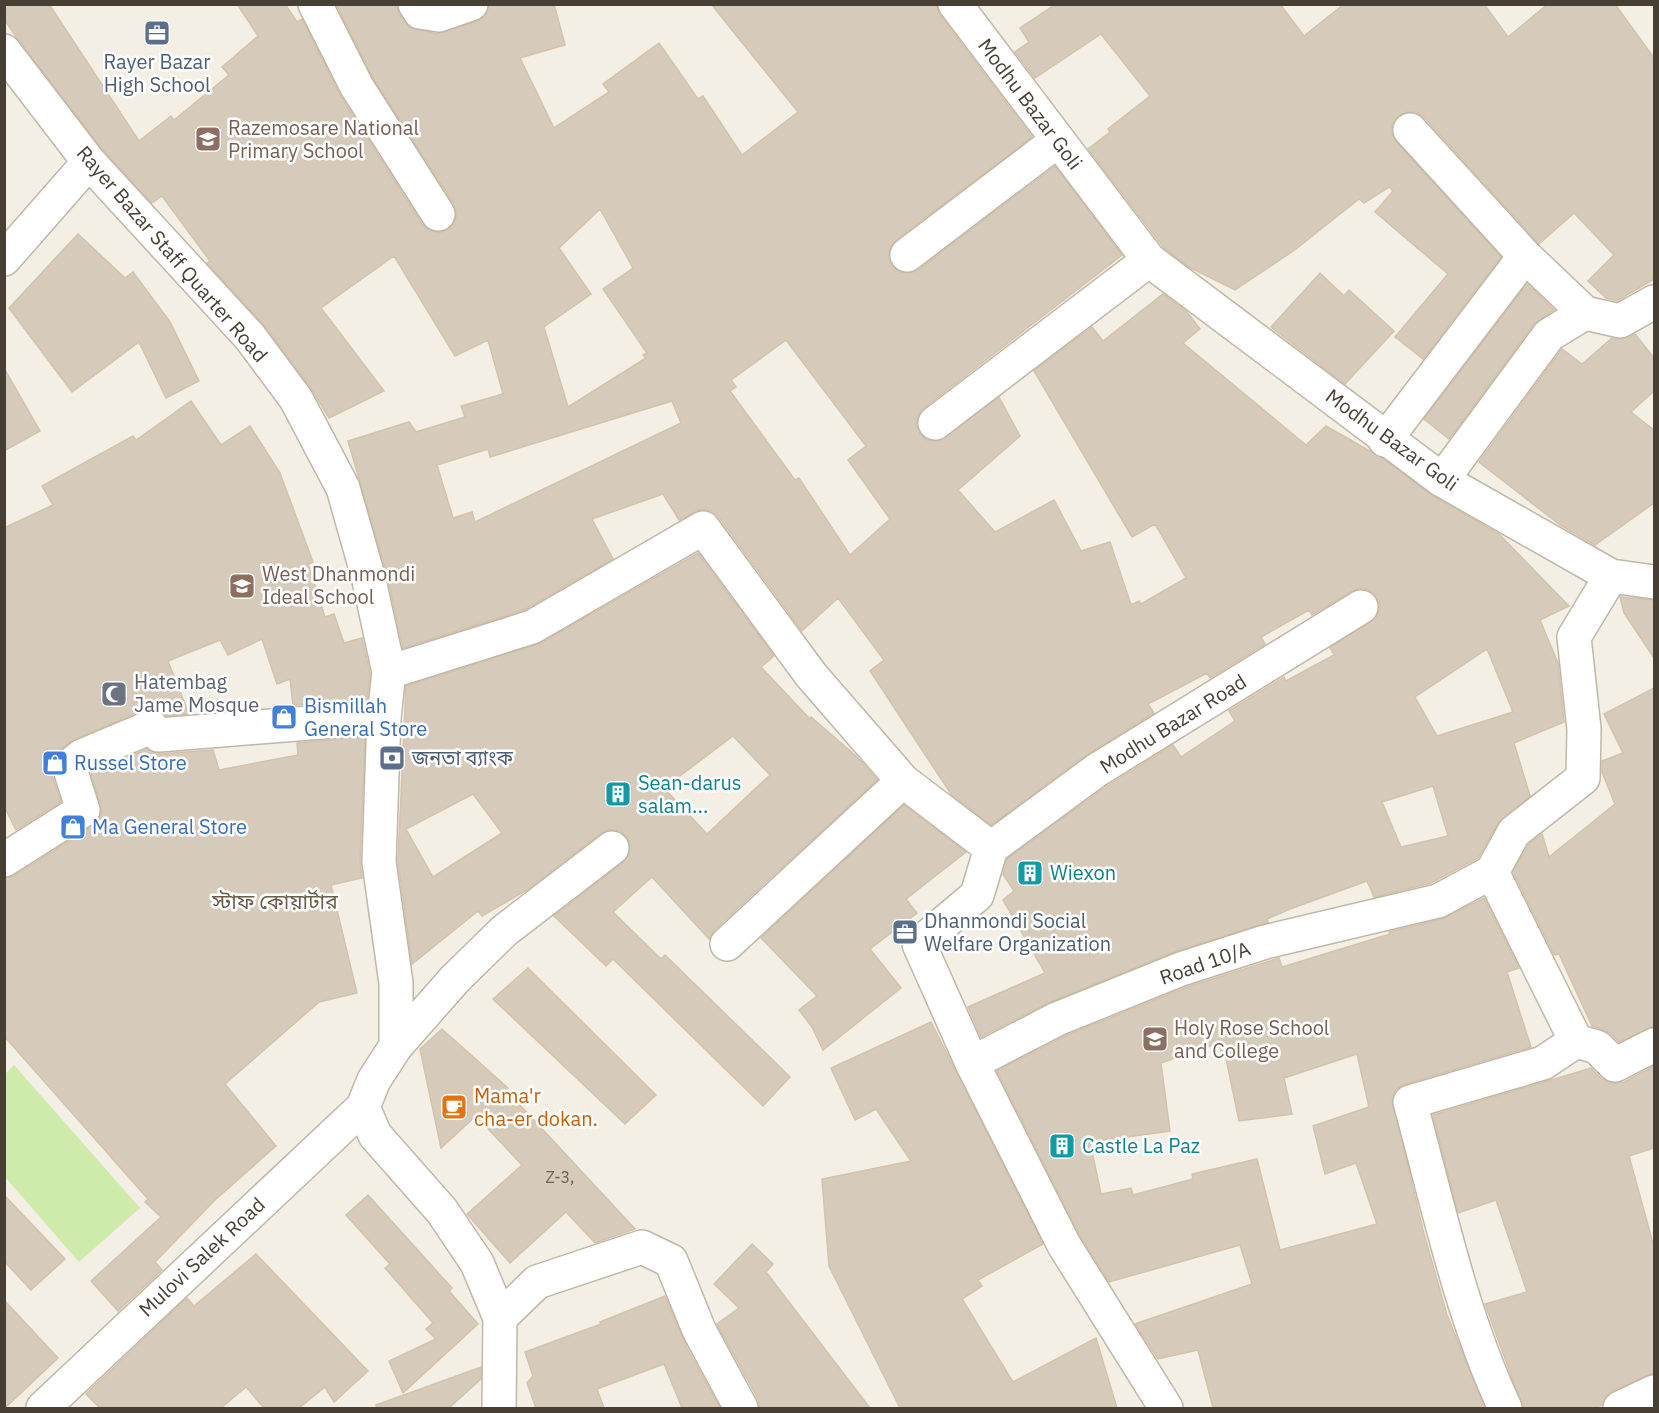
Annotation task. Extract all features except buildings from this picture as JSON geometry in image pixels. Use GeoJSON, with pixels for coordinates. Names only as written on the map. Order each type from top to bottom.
{"type":"FeatureCollection","features":[{"type":"Feature","properties":{"kind":"street"},"geometry":{"type":"LineString","coordinates":[[315,4],[357,87],[438,214]]}},
{"type":"Feature","properties":{"kind":"street"},"geometry":{"type":"LineString","coordinates":[[415,4],[420,12],[439,15],[471,4]]}},
{"type":"Feature","properties":{"kind":"street","name":"Modhu Bazar Goli"},"geometry":{"type":"LineString","coordinates":[[955,4],[1149,260],[1211,304],[1385,440],[1442,480],[1611,576],[1654,582]]}},
{"type":"Feature","properties":{"kind":"street","name":"Rayer Bazar Staff Quarter Road"},"geometry":{"type":"LineString","coordinates":[[4,51],[89,162],[250,337],[296,399],[343,488],[368,576],[389,672],[384,717],[379,862],[396,983],[396,1046]]}},
{"type":"Feature","properties":{"kind":"street"},"geometry":{"type":"LineString","coordinates":[[1410,130],[1525,256],[1585,313],[1620,321],[1654,302]]}},
{"type":"Feature","properties":{"kind":"street"},"geometry":{"type":"LineString","coordinates":[[907,255],[1057,141]]}},
{"type":"Feature","properties":{"kind":"street"},"geometry":{"type":"LineString","coordinates":[[4,259],[89,162]]}},
{"type":"Feature","properties":{"kind":"street"},"geometry":{"type":"LineString","coordinates":[[1385,440],[1525,256]]}},
{"type":"Feature","properties":{"kind":"street"},"geometry":{"type":"LineString","coordinates":[[935,423],[1149,260]]}},
{"type":"Feature","properties":{"kind":"street"},"geometry":{"type":"LineString","coordinates":[[1442,480],[1550,335],[1585,313]]}},
{"type":"Feature","properties":{"kind":"street"},"geometry":{"type":"LineString","coordinates":[[389,672],[532,627],[703,528],[811,675],[903,781],[991,848],[977,895],[919,944],[972,1063],[1064,1245],[1166,1408]]}},
{"type":"Feature","properties":{"kind":"street"},"geometry":{"type":"LineString","coordinates":[[1611,576],[1574,637],[1584,729],[1584,778],[1514,832],[1492,872],[1576,1041],[1598,1047],[1615,1065],[1654,1045]]}},
{"type":"Feature","properties":{"kind":"street","name":"Modhu Bazar Road"},"geometry":{"type":"LineString","coordinates":[[991,848],[1097,770],[1362,607]]}},
{"type":"Feature","properties":{"kind":"street"},"geometry":{"type":"LineString","coordinates":[[4,860],[83,810],[69,766],[82,756],[151,727],[159,735],[384,717]]}},
{"type":"Feature","properties":{"kind":"street"},"geometry":{"type":"LineString","coordinates":[[727,944],[903,781]]}},
{"type":"Feature","properties":{"kind":"street"},"geometry":{"type":"LineString","coordinates":[[499,1408],[500,1318],[477,1263],[442,1211],[375,1135],[363,1107],[375,1080],[396,1046],[455,979],[504,931],[612,848]]}},
{"type":"Feature","properties":{"kind":"street","name":"Road 10/A"},"geometry":{"type":"LineString","coordinates":[[972,1063],[1057,1019],[1181,969],[1286,937],[1438,901],[1492,872]]}},
{"type":"Feature","properties":{"kind":"street"},"geometry":{"type":"LineString","coordinates":[[1505,1408],[1490,1375],[1463,1295],[1410,1102],[1543,1063],[1576,1041]]}},
{"type":"Feature","properties":{"kind":"street","name":"Mulovi Salek Road"},"geometry":{"type":"LineString","coordinates":[[43,1408],[363,1107]]}},
{"type":"Feature","properties":{"kind":"street"},"geometry":{"type":"LineString","coordinates":[[500,1318],[537,1282],[642,1247],[672,1261],[699,1330],[741,1408]]}},
{"type":"Feature","properties":{"kind":"street"},"geometry":{"type":"LineString","coordinates":[[1620,1408],[1654,1392]]}},
{"type":"Feature","properties":{"kind":"green space"},"geometry":{"type":"Polygon","coordinates":[[[14,1065],[140,1208],[79,1262],[5,1177],[5,1074],[14,1065]]]}},
{"type":"Feature","properties":{"kind":"place","name":"Rayer Bazar High School"},"geometry":{"type":"Point","coordinates":[157,33]}},
{"type":"Feature","properties":{"kind":"place","name":"Razemosare National Primary School"},"geometry":{"type":"Point","coordinates":[208,139]}},
{"type":"Feature","properties":{"kind":"place","name":"West Dhanmondi Ideal School"},"geometry":{"type":"Point","coordinates":[242,586]}},
{"type":"Feature","properties":{"kind":"place","name":"Hatembag Jame Mosque"},"geometry":{"type":"Point","coordinates":[114,694]}},
{"type":"Feature","properties":{"kind":"place","name":"Bismillah General Store"},"geometry":{"type":"Point","coordinates":[284,717]}},
{"type":"Feature","properties":{"kind":"place","name":"জনতা ব্যাংক"},"geometry":{"type":"Point","coordinates":[392,758]}},
{"type":"Feature","properties":{"kind":"place","name":"Russel Store"},"geometry":{"type":"Point","coordinates":[55,763]}},
{"type":"Feature","properties":{"kind":"place","name":"Sean-darus salam..."},"geometry":{"type":"Point","coordinates":[618,794]}},
{"type":"Feature","properties":{"kind":"place","name":"Ma General Store"},"geometry":{"type":"Point","coordinates":[73,827]}},
{"type":"Feature","properties":{"kind":"place","name":"Wiexon"},"geometry":{"type":"Point","coordinates":[1030,873]}},
{"type":"Feature","properties":{"kind":"place","name":"Dhanmondi Social Welfare Organization"},"geometry":{"type":"Point","coordinates":[905,932]}},
{"type":"Feature","properties":{"kind":"place","name":"Holy Rose School and College"},"geometry":{"type":"Point","coordinates":[1155,1039]}},
{"type":"Feature","properties":{"kind":"place","name":"Mama'r cha-er dokan."},"geometry":{"type":"Point","coordinates":[454,1107]}},
{"type":"Feature","properties":{"kind":"place","name":"Castle La Paz"},"geometry":{"type":"Point","coordinates":[1062,1146]}},
{"type":"Feature","properties":{"kind":"district","name":"স্টাফ কোয়ার্টার"},"geometry":{"type":"Point","coordinates":[275,902]}}]}
